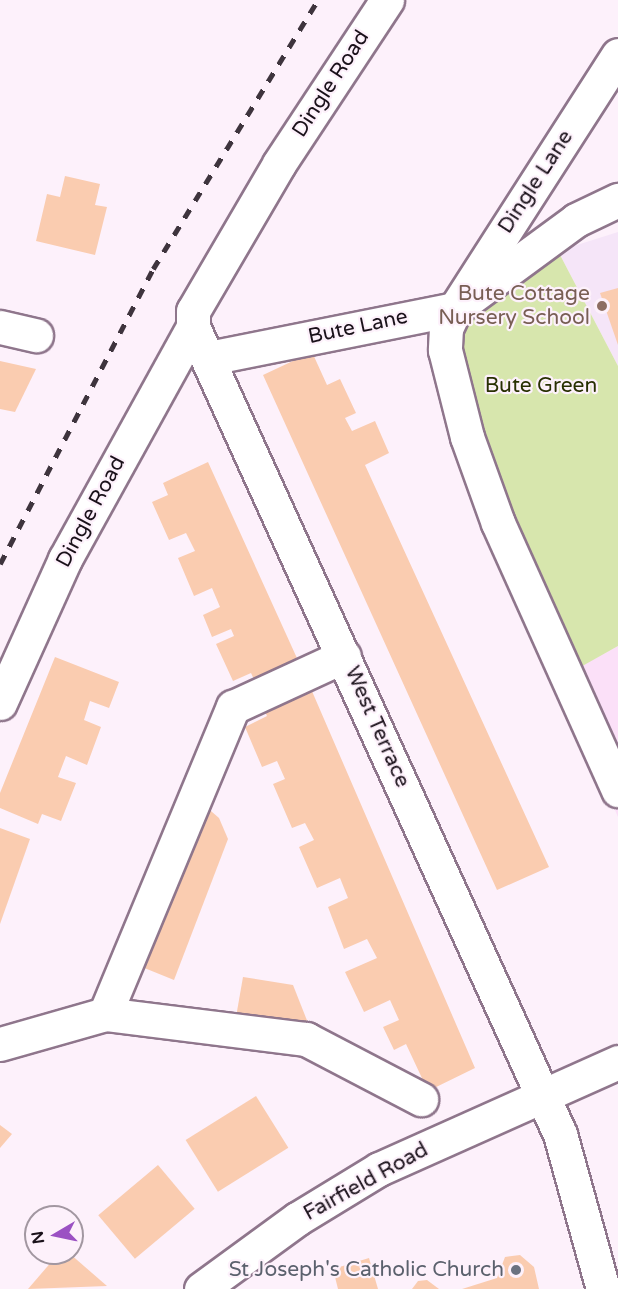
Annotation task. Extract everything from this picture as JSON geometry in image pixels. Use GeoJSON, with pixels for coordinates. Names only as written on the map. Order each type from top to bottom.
{"type":"FeatureCollection","features":[{"type":"Feature","properties":{"kind":"street","name":"Dingle Road"},"geometry":{"type":"LineString","coordinates":[[0,702],[65,559],[193,327],[194,311],[279,164],[387,0]]}},
{"type":"Feature","properties":{"kind":"street","name":"Dingle Lane"},"geometry":{"type":"LineString","coordinates":[[618,55],[455,309],[446,328],[445,350],[467,437],[498,523],[618,790]]}},
{"type":"Feature","properties":{"kind":"street","name":"Bute Lane"},"geometry":{"type":"LineString","coordinates":[[209,358],[455,309],[576,220],[618,200]]}},
{"type":"Feature","properties":{"kind":"street"},"geometry":{"type":"LineString","coordinates":[[0,327],[36,335]]}},
{"type":"Feature","properties":{"kind":"street"},"geometry":{"type":"LineString","coordinates":[[193,327],[209,358]]}},
{"type":"Feature","properties":{"kind":"street","name":"West Terrace"},"geometry":{"type":"LineString","coordinates":[[209,358],[560,1134],[603,1289]]}},
{"type":"Feature","properties":{"kind":"street"},"geometry":{"type":"LineString","coordinates":[[105,1014],[232,707],[344,656]]}},
{"type":"Feature","properties":{"kind":"street"},"geometry":{"type":"LineString","coordinates":[[0,1044],[105,1014],[306,1039],[421,1099]]}},
{"type":"Feature","properties":{"kind":"street","name":"Fairfield Road"},"geometry":{"type":"LineString","coordinates":[[201,1289],[297,1219],[380,1169],[618,1062]]}},
{"type":"Feature","properties":{"kind":"shaded area","name":"Bute Cottage Nursery School"},"geometry":{"type":"Polygon","coordinates":[[[618,232],[618,366],[558,251],[618,232]]]}},
{"type":"Feature","properties":{"kind":"shaded area"},"geometry":{"type":"Polygon","coordinates":[[[618,646],[618,817],[557,679],[618,646]]]}},
{"type":"Feature","properties":{"kind":"green space","name":"Bute Green"},"geometry":{"type":"Polygon","coordinates":[[[558,251],[618,366],[618,646],[577,669],[507,524],[459,375],[463,321],[521,285],[535,264],[558,251]]]}},
{"type":"Feature","properties":{"kind":"building"},"geometry":{"type":"Polygon","coordinates":[[[65,176],[100,184],[95,205],[107,207],[95,255],[36,241],[47,194],[60,197],[65,176]]]}},
{"type":"Feature","properties":{"kind":"building"},"geometry":{"type":"Polygon","coordinates":[[[618,288],[618,345],[600,293],[618,288]]]}},
{"type":"Feature","properties":{"kind":"building"},"geometry":{"type":"Polygon","coordinates":[[[312,352],[327,385],[340,379],[356,413],[345,418],[352,431],[375,421],[389,453],[365,465],[549,867],[497,890],[263,375],[312,352]]]}},
{"type":"Feature","properties":{"kind":"building"},"geometry":{"type":"Polygon","coordinates":[[[0,361],[36,369],[15,412],[0,409],[0,361]]]}},
{"type":"Feature","properties":{"kind":"building"},"geometry":{"type":"Polygon","coordinates":[[[208,462],[301,667],[257,686],[251,673],[233,681],[216,644],[234,636],[231,629],[212,637],[203,615],[220,607],[212,588],[194,596],[178,558],[195,551],[186,533],[169,540],[152,502],[168,495],[163,483],[208,462]]]}},
{"type":"Feature","properties":{"kind":"building"},"geometry":{"type":"Polygon","coordinates":[[[55,657],[119,682],[109,708],[90,701],[84,720],[101,727],[87,765],[66,756],[58,777],[76,783],[61,821],[42,814],[38,824],[0,808],[0,793],[55,657]]]}},
{"type":"Feature","properties":{"kind":"building"},"geometry":{"type":"Polygon","coordinates":[[[308,682],[475,1068],[428,1091],[406,1044],[394,1050],[383,1027],[399,1020],[390,1000],[364,1012],[345,972],[377,958],[367,939],[344,949],[328,907],[348,898],[340,878],[317,888],[299,847],[314,840],[305,823],[292,828],[273,784],[285,779],[277,761],[262,767],[245,727],[267,716],[261,703],[308,682]]]}},
{"type":"Feature","properties":{"kind":"building"},"geometry":{"type":"Polygon","coordinates":[[[204,805],[219,818],[228,839],[174,980],[137,965],[204,805]]]}},
{"type":"Feature","properties":{"kind":"building"},"geometry":{"type":"Polygon","coordinates":[[[0,828],[30,839],[0,924],[0,828]]]}},
{"type":"Feature","properties":{"kind":"building"},"geometry":{"type":"Polygon","coordinates":[[[243,977],[293,985],[310,1028],[236,1017],[243,977]]]}},
{"type":"Feature","properties":{"kind":"building"},"geometry":{"type":"Polygon","coordinates":[[[256,1096],[288,1148],[218,1192],[186,1140],[256,1096]]]}},
{"type":"Feature","properties":{"kind":"building"},"geometry":{"type":"Polygon","coordinates":[[[0,1125],[12,1134],[0,1148],[0,1125]]]}},
{"type":"Feature","properties":{"kind":"building"},"geometry":{"type":"Polygon","coordinates":[[[158,1165],[195,1209],[135,1259],[98,1215],[158,1165]]]}},
{"type":"Feature","properties":{"kind":"building","name":"St Joseph's Catholic Church"},"geometry":{"type":"Polygon","coordinates":[[[520,1255],[534,1267],[539,1289],[462,1289],[497,1278],[505,1257],[520,1255]]]}},
{"type":"Feature","properties":{"kind":"building"},"geometry":{"type":"Polygon","coordinates":[[[369,1258],[378,1289],[338,1289],[333,1269],[369,1258]]]}},
{"type":"Feature","properties":{"kind":"building"},"geometry":{"type":"Polygon","coordinates":[[[49,1265],[83,1265],[107,1286],[28,1289],[49,1265]]]}},
{"type":"Feature","properties":{"kind":"building","name":"St Joseph's Catholic Church"},"geometry":{"type":"Polygon","coordinates":[[[427,1280],[439,1289],[412,1289],[418,1281],[427,1280]]]}},
{"type":"Feature","properties":{"kind":"railway"},"geometry":{"type":"LineString","coordinates":[[0,564],[153,269],[318,0]]}},
{"type":"Feature","properties":{"kind":"place","name":"Bute Cottage Nursery School"},"geometry":{"type":"Point","coordinates":[602,306]}},
{"type":"Feature","properties":{"kind":"place","name":"St Joseph's Catholic Church"},"geometry":{"type":"Point","coordinates":[516,1270]}}]}
